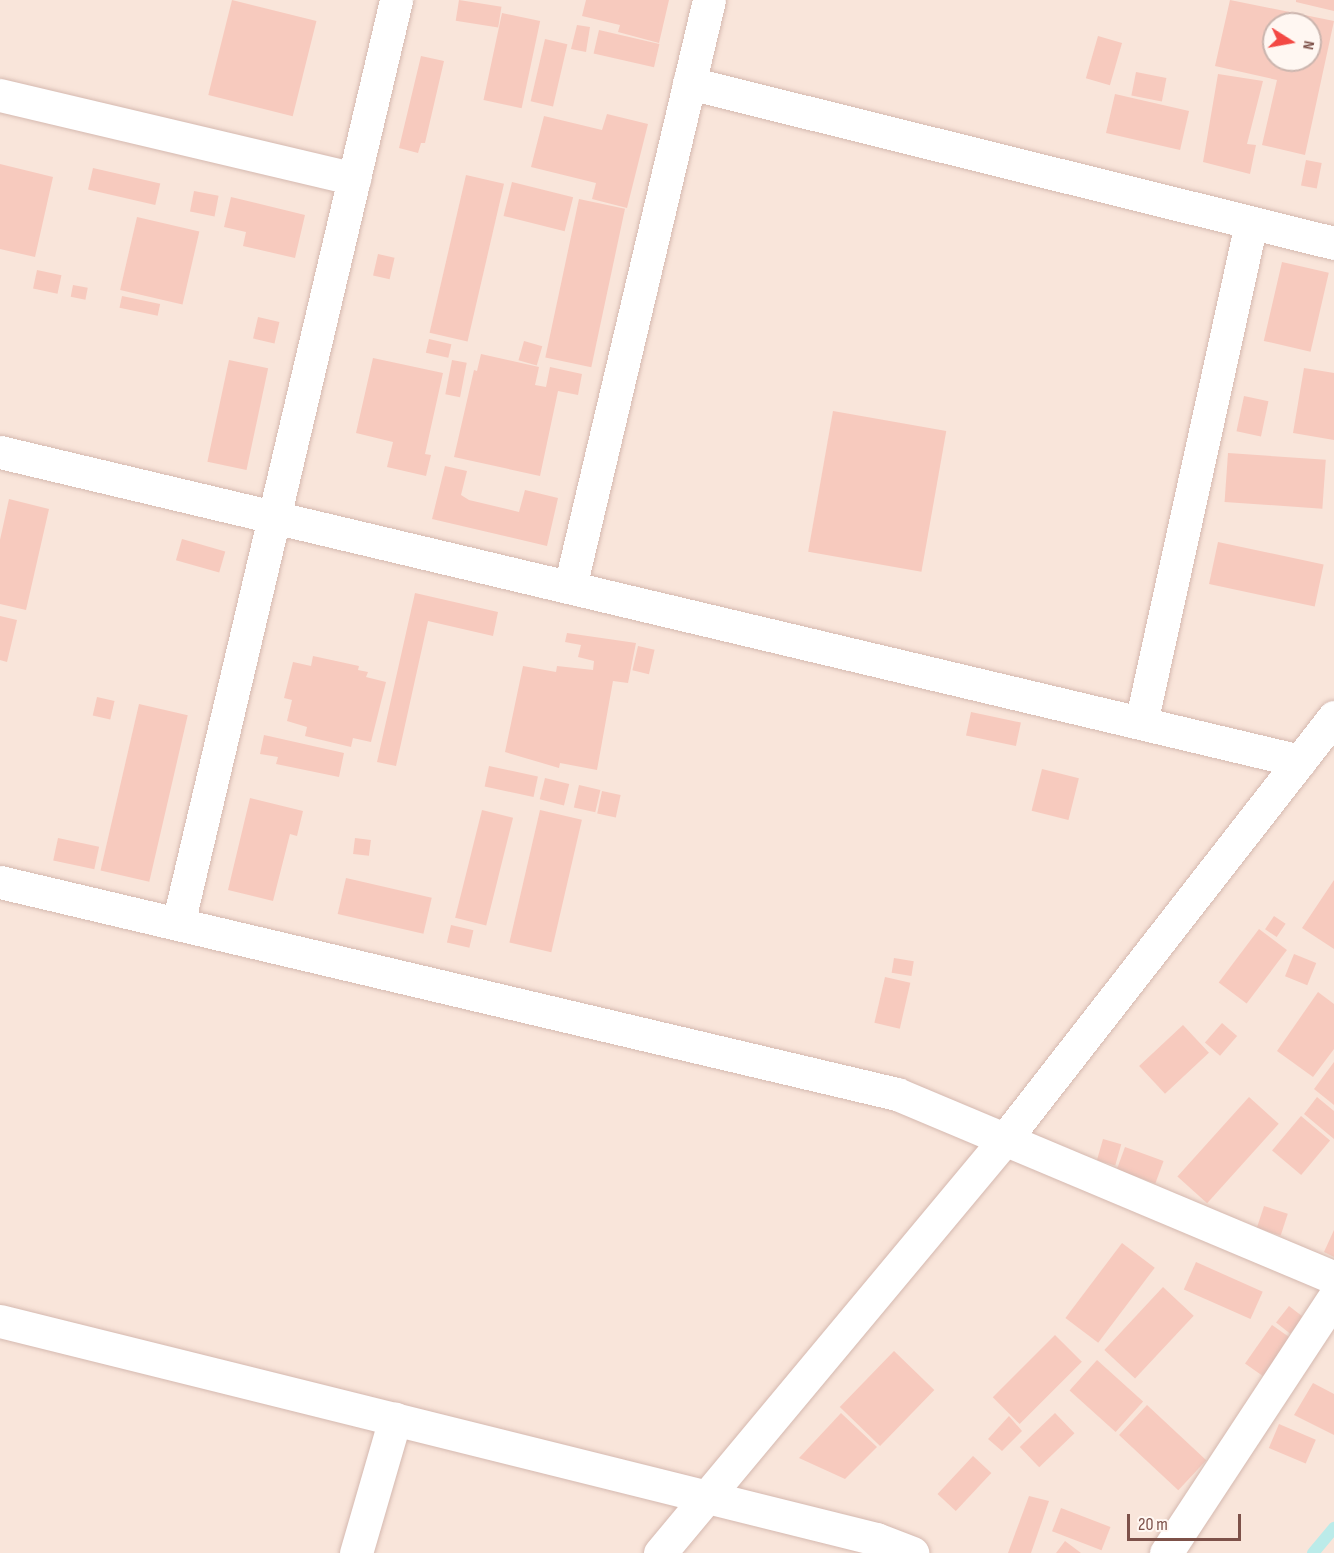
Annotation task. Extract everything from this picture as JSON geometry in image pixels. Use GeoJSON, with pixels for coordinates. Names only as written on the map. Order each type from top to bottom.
{"type":"FeatureCollection","features":[{"type":"Feature","properties":{"kind":"street"},"geometry":{"type":"LineString","coordinates":[[178,924],[396,0]]}},
{"type":"Feature","properties":{"kind":"street"},"geometry":{"type":"LineString","coordinates":[[570,587],[709,0]]}},
{"type":"Feature","properties":{"kind":"street"},"geometry":{"type":"LineString","coordinates":[[689,83],[1334,243]]}},
{"type":"Feature","properties":{"kind":"street"},"geometry":{"type":"LineString","coordinates":[[0,94],[354,178]]}},
{"type":"Feature","properties":{"kind":"street"},"geometry":{"type":"LineString","coordinates":[[1141,723],[1251,223]]}},
{"type":"Feature","properties":{"kind":"street"},"geometry":{"type":"LineString","coordinates":[[0,452],[1300,761]]}},
{"type":"Feature","properties":{"kind":"street"},"geometry":{"type":"LineString","coordinates":[[660,1553],[1005,1139],[1334,717]]}},
{"type":"Feature","properties":{"kind":"street"},"geometry":{"type":"LineString","coordinates":[[0,882],[897,1094],[1334,1278]]}},
{"type":"Feature","properties":{"kind":"street"},"geometry":{"type":"LineString","coordinates":[[1166,1553],[1334,1297]]}},
{"type":"Feature","properties":{"kind":"street"},"geometry":{"type":"LineString","coordinates":[[0,1321],[876,1539],[912,1553]]}},
{"type":"Feature","properties":{"kind":"street"},"geometry":{"type":"LineString","coordinates":[[356,1553],[395,1419]]}},
{"type":"Feature","properties":{"kind":"shaded area"},"geometry":{"type":"Polygon","coordinates":[[[0,0],[1334,0],[1334,1553],[0,1553],[0,0]]]}},
{"type":"Feature","properties":{"kind":"building"},"geometry":{"type":"Polygon","coordinates":[[[232,0],[316,21],[293,116],[208,95],[232,0]]]}},
{"type":"Feature","properties":{"kind":"building"},"geometry":{"type":"Polygon","coordinates":[[[459,0],[501,7],[498,27],[456,21],[459,0]]]}},
{"type":"Feature","properties":{"kind":"building"},"geometry":{"type":"Polygon","coordinates":[[[586,0],[669,0],[659,43],[618,32],[620,25],[582,16],[586,0]]]}},
{"type":"Feature","properties":{"kind":"building"},"geometry":{"type":"Polygon","coordinates":[[[1230,0],[1289,12],[1262,12],[1262,72],[1322,72],[1322,19],[1334,21],[1305,155],[1262,145],[1277,80],[1215,66],[1230,0]]]}},
{"type":"Feature","properties":{"kind":"building"},"geometry":{"type":"Polygon","coordinates":[[[1296,0],[1334,0],[1334,11],[1296,2],[1296,0]]]}},
{"type":"Feature","properties":{"kind":"building"},"geometry":{"type":"Polygon","coordinates":[[[502,13],[540,21],[522,108],[483,100],[502,13]]]}},
{"type":"Feature","properties":{"kind":"building"},"geometry":{"type":"Polygon","coordinates":[[[577,25],[590,27],[586,52],[571,49],[577,25]]]}},
{"type":"Feature","properties":{"kind":"building"},"geometry":{"type":"Polygon","coordinates":[[[599,30],[659,44],[654,67],[594,53],[599,30]]]}},
{"type":"Feature","properties":{"kind":"building"},"geometry":{"type":"Polygon","coordinates":[[[1098,36],[1122,43],[1110,85],[1086,78],[1098,36]]]}},
{"type":"Feature","properties":{"kind":"building"},"geometry":{"type":"Polygon","coordinates":[[[545,39],[567,44],[553,107],[531,101],[545,39]]]}},
{"type":"Feature","properties":{"kind":"building"},"geometry":{"type":"Polygon","coordinates":[[[421,56],[444,61],[425,143],[421,143],[418,153],[399,148],[421,56]]]}},
{"type":"Feature","properties":{"kind":"building"},"geometry":{"type":"Polygon","coordinates":[[[1136,72],[1166,78],[1162,101],[1131,96],[1136,72]]]}},
{"type":"Feature","properties":{"kind":"building"},"geometry":{"type":"Polygon","coordinates":[[[1218,74],[1263,81],[1247,144],[1256,145],[1250,174],[1203,162],[1218,74]]]}},
{"type":"Feature","properties":{"kind":"building"},"geometry":{"type":"Polygon","coordinates":[[[1115,94],[1189,111],[1180,150],[1106,133],[1115,94]]]}},
{"type":"Feature","properties":{"kind":"building"},"geometry":{"type":"Polygon","coordinates":[[[607,114],[648,124],[627,208],[592,199],[596,183],[531,167],[544,116],[602,130],[607,114]]]}},
{"type":"Feature","properties":{"kind":"building"},"geometry":{"type":"Polygon","coordinates":[[[1306,160],[1322,163],[1317,189],[1301,186],[1306,160]]]}},
{"type":"Feature","properties":{"kind":"building"},"geometry":{"type":"Polygon","coordinates":[[[0,164],[53,177],[35,257],[0,249],[0,164]]]}},
{"type":"Feature","properties":{"kind":"building"},"geometry":{"type":"Polygon","coordinates":[[[93,168],[160,184],[155,205],[88,189],[93,168]]]}},
{"type":"Feature","properties":{"kind":"building"},"geometry":{"type":"Polygon","coordinates":[[[466,175],[504,184],[468,342],[430,333],[466,175]]]}},
{"type":"Feature","properties":{"kind":"building"},"geometry":{"type":"Polygon","coordinates":[[[512,182],[573,197],[565,231],[504,216],[512,182]]]}},
{"type":"Feature","properties":{"kind":"building"},"geometry":{"type":"Polygon","coordinates":[[[194,191],[219,196],[215,216],[190,212],[194,191]]]}},
{"type":"Feature","properties":{"kind":"building"},"geometry":{"type":"Polygon","coordinates":[[[231,197],[305,215],[295,258],[243,246],[246,232],[224,227],[231,197]]]}},
{"type":"Feature","properties":{"kind":"building"},"geometry":{"type":"Polygon","coordinates":[[[579,199],[625,209],[591,367],[545,357],[579,199]]]}},
{"type":"Feature","properties":{"kind":"building"},"geometry":{"type":"Polygon","coordinates":[[[137,217],[199,231],[182,304],[120,290],[137,217]]]}},
{"type":"Feature","properties":{"kind":"building"},"geometry":{"type":"Polygon","coordinates":[[[378,254],[395,258],[390,279],[373,275],[378,254]]]}},
{"type":"Feature","properties":{"kind":"building"},"geometry":{"type":"Polygon","coordinates":[[[1282,262],[1329,273],[1311,352],[1264,341],[1282,262]]]}},
{"type":"Feature","properties":{"kind":"building"},"geometry":{"type":"Polygon","coordinates":[[[37,270],[61,275],[58,294],[33,289],[37,270]]]}},
{"type":"Feature","properties":{"kind":"building"},"geometry":{"type":"Polygon","coordinates":[[[73,285],[88,288],[85,300],[71,297],[73,285]]]}},
{"type":"Feature","properties":{"kind":"building"},"geometry":{"type":"Polygon","coordinates":[[[122,296],[160,304],[158,316],[120,308],[122,296]]]}},
{"type":"Feature","properties":{"kind":"building"},"geometry":{"type":"Polygon","coordinates":[[[258,317],[279,322],[274,343],[253,338],[258,317]]]}},
{"type":"Feature","properties":{"kind":"building"},"geometry":{"type":"Polygon","coordinates":[[[429,339],[451,344],[448,358],[426,353],[429,339]]]}},
{"type":"Feature","properties":{"kind":"building"},"geometry":{"type":"Polygon","coordinates":[[[524,341],[542,346],[537,365],[518,360],[524,341]]]}},
{"type":"Feature","properties":{"kind":"building"},"geometry":{"type":"Polygon","coordinates":[[[481,354],[539,367],[535,385],[546,387],[550,367],[582,374],[578,395],[558,391],[540,476],[454,457],[474,370],[477,371],[481,354]]]}},
{"type":"Feature","properties":{"kind":"building"},"geometry":{"type":"Polygon","coordinates":[[[373,358],[443,373],[425,454],[431,455],[426,476],[387,467],[393,442],[356,433],[373,358]]]}},
{"type":"Feature","properties":{"kind":"building"},"geometry":{"type":"Polygon","coordinates":[[[229,360],[268,368],[247,470],[207,462],[229,360]]]}},
{"type":"Feature","properties":{"kind":"building"},"geometry":{"type":"Polygon","coordinates":[[[452,360],[467,363],[460,397],[445,394],[452,360]]]}},
{"type":"Feature","properties":{"kind":"building"},"geometry":{"type":"Polygon","coordinates":[[[1304,368],[1334,373],[1334,440],[1293,433],[1304,368]]]}},
{"type":"Feature","properties":{"kind":"building"},"geometry":{"type":"Polygon","coordinates":[[[1244,396],[1268,401],[1261,436],[1237,431],[1244,396]]]}},
{"type":"Feature","properties":{"kind":"building"},"geometry":{"type":"Polygon","coordinates":[[[833,411],[946,431],[921,572],[808,552],[833,411]]]}},
{"type":"Feature","properties":{"kind":"building"},"geometry":{"type":"Polygon","coordinates":[[[1228,453],[1326,460],[1322,509],[1225,502],[1228,453]]]}},
{"type":"Feature","properties":{"kind":"building"},"geometry":{"type":"Polygon","coordinates":[[[445,466],[467,471],[461,495],[469,500],[519,512],[525,490],[558,498],[547,546],[432,519],[445,466]]]}},
{"type":"Feature","properties":{"kind":"building"},"geometry":{"type":"Polygon","coordinates":[[[9,499],[49,509],[26,610],[0,604],[0,540],[9,499]]]}},
{"type":"Feature","properties":{"kind":"building"},"geometry":{"type":"Polygon","coordinates":[[[182,539],[225,551],[219,573],[176,560],[182,539]]]}},
{"type":"Feature","properties":{"kind":"building"},"geometry":{"type":"Polygon","coordinates":[[[1218,542],[1324,564],[1315,607],[1209,584],[1218,542]]]}},
{"type":"Feature","properties":{"kind":"building"},"geometry":{"type":"Polygon","coordinates":[[[415,593],[498,612],[493,636],[428,621],[396,766],[377,762],[415,593]]]}},
{"type":"Feature","properties":{"kind":"building"},"geometry":{"type":"Polygon","coordinates":[[[0,616],[17,620],[7,662],[0,660],[0,616]]]}},
{"type":"Feature","properties":{"kind":"building"},"geometry":{"type":"Polygon","coordinates":[[[567,633],[636,643],[628,683],[613,681],[597,770],[560,763],[559,768],[505,752],[523,666],[556,672],[557,666],[593,670],[594,661],[578,657],[581,645],[565,642],[567,633]]]}},
{"type":"Feature","properties":{"kind":"building"},"geometry":{"type":"Polygon","coordinates":[[[638,646],[655,650],[649,674],[632,670],[638,646]]]}},
{"type":"Feature","properties":{"kind":"building"},"geometry":{"type":"Polygon","coordinates":[[[313,656],[359,666],[358,670],[368,672],[366,677],[386,682],[371,742],[353,738],[351,747],[305,736],[307,727],[287,721],[292,700],[284,698],[293,662],[311,666],[313,656]]]}},
{"type":"Feature","properties":{"kind":"building"},"geometry":{"type":"Polygon","coordinates":[[[97,697],[115,701],[110,720],[93,716],[97,697]]]}},
{"type":"Feature","properties":{"kind":"building"},"geometry":{"type":"Polygon","coordinates":[[[139,704],[188,715],[149,882],[101,871],[139,704]]]}},
{"type":"Feature","properties":{"kind":"building"},"geometry":{"type":"Polygon","coordinates":[[[971,712],[1021,723],[1016,746],[966,735],[971,712]]]}},
{"type":"Feature","properties":{"kind":"building"},"geometry":{"type":"Polygon","coordinates":[[[264,735],[344,753],[339,777],[276,764],[278,757],[260,754],[264,735]]]}},
{"type":"Feature","properties":{"kind":"building"},"geometry":{"type":"Polygon","coordinates":[[[489,766],[538,776],[534,797],[485,787],[489,766]]]}},
{"type":"Feature","properties":{"kind":"building"},"geometry":{"type":"Polygon","coordinates":[[[1042,769],[1079,778],[1068,820],[1032,811],[1042,769]]]}},
{"type":"Feature","properties":{"kind":"building"},"geometry":{"type":"Polygon","coordinates":[[[545,778],[569,784],[564,805],[540,799],[545,778]]]}},
{"type":"Feature","properties":{"kind":"building"},"geometry":{"type":"Polygon","coordinates":[[[579,785],[600,790],[595,812],[574,807],[579,785]]]}},
{"type":"Feature","properties":{"kind":"building"},"geometry":{"type":"Polygon","coordinates":[[[602,791],[621,795],[616,817],[597,813],[602,791]]]}},
{"type":"Feature","properties":{"kind":"building"},"geometry":{"type":"Polygon","coordinates":[[[250,798],[303,811],[297,836],[290,834],[273,901],[228,890],[250,798]]]}},
{"type":"Feature","properties":{"kind":"building"},"geometry":{"type":"Polygon","coordinates":[[[482,810],[513,818],[486,925],[455,918],[482,810]]]}},
{"type":"Feature","properties":{"kind":"building"},"geometry":{"type":"Polygon","coordinates":[[[540,810],[582,820],[551,952],[509,943],[540,810]]]}},
{"type":"Feature","properties":{"kind":"building"},"geometry":{"type":"Polygon","coordinates":[[[58,838],[99,847],[94,869],[53,860],[58,838]]]}},
{"type":"Feature","properties":{"kind":"building"},"geometry":{"type":"Polygon","coordinates":[[[355,838],[371,840],[369,856],[353,854],[355,838]]]}},
{"type":"Feature","properties":{"kind":"building"},"geometry":{"type":"Polygon","coordinates":[[[346,878],[432,898],[423,934],[338,914],[346,878]]]}},
{"type":"Feature","properties":{"kind":"building"},"geometry":{"type":"Polygon","coordinates":[[[1334,880],[1334,949],[1302,928],[1334,880]]]}},
{"type":"Feature","properties":{"kind":"building"},"geometry":{"type":"Polygon","coordinates":[[[1274,916],[1286,924],[1277,937],[1265,929],[1274,916]]]}},
{"type":"Feature","properties":{"kind":"building"},"geometry":{"type":"Polygon","coordinates":[[[451,925],[473,930],[469,948],[447,943],[451,925]]]}},
{"type":"Feature","properties":{"kind":"building"},"geometry":{"type":"Polygon","coordinates":[[[1259,929],[1287,950],[1247,1004],[1219,983],[1259,929]]]}},
{"type":"Feature","properties":{"kind":"building"},"geometry":{"type":"Polygon","coordinates":[[[1294,954],[1316,963],[1307,985],[1285,976],[1294,954]]]}},
{"type":"Feature","properties":{"kind":"building"},"geometry":{"type":"Polygon","coordinates":[[[894,958],[914,961],[911,976],[892,973],[894,958]]]}},
{"type":"Feature","properties":{"kind":"building"},"geometry":{"type":"Polygon","coordinates":[[[885,977],[910,983],[900,1029],[874,1023],[885,977]]]}},
{"type":"Feature","properties":{"kind":"building"},"geometry":{"type":"Polygon","coordinates":[[[1318,992],[1334,1004],[1334,1049],[1313,1077],[1277,1051],[1318,992]]]}},
{"type":"Feature","properties":{"kind":"building"},"geometry":{"type":"Polygon","coordinates":[[[1222,1023],[1237,1036],[1220,1056],[1205,1043],[1222,1023]]]}},
{"type":"Feature","properties":{"kind":"building"},"geometry":{"type":"Polygon","coordinates":[[[1183,1025],[1209,1053],[1165,1094],[1139,1066],[1183,1025]]]}},
{"type":"Feature","properties":{"kind":"building"},"geometry":{"type":"Polygon","coordinates":[[[1334,1062],[1334,1105],[1314,1089],[1334,1062]]]}},
{"type":"Feature","properties":{"kind":"building"},"geometry":{"type":"Polygon","coordinates":[[[1249,1097],[1279,1124],[1207,1203],[1177,1177],[1249,1097]]]}},
{"type":"Feature","properties":{"kind":"building"},"geometry":{"type":"Polygon","coordinates":[[[1317,1097],[1334,1111],[1334,1139],[1304,1114],[1317,1097]]]}},
{"type":"Feature","properties":{"kind":"building"},"geometry":{"type":"Polygon","coordinates":[[[1301,1116],[1330,1140],[1301,1175],[1272,1150],[1301,1116]]]}},
{"type":"Feature","properties":{"kind":"building"},"geometry":{"type":"Polygon","coordinates":[[[1103,1139],[1121,1144],[1115,1165],[1097,1160],[1103,1139]]]}},
{"type":"Feature","properties":{"kind":"building"},"geometry":{"type":"Polygon","coordinates":[[[1125,1147],[1164,1161],[1155,1184],[1117,1170],[1125,1147]]]}},
{"type":"Feature","properties":{"kind":"building"},"geometry":{"type":"Polygon","coordinates":[[[1264,1206],[1288,1214],[1281,1236],[1257,1228],[1264,1206]]]}},
{"type":"Feature","properties":{"kind":"building"},"geometry":{"type":"Polygon","coordinates":[[[1334,1230],[1334,1257],[1324,1252],[1334,1230]]]}},
{"type":"Feature","properties":{"kind":"building"},"geometry":{"type":"Polygon","coordinates":[[[1122,1243],[1155,1268],[1098,1343],[1065,1318],[1122,1243]]]}},
{"type":"Feature","properties":{"kind":"building"},"geometry":{"type":"Polygon","coordinates":[[[1196,1262],[1263,1292],[1250,1319],[1184,1289],[1196,1262]]]}},
{"type":"Feature","properties":{"kind":"building"},"geometry":{"type":"Polygon","coordinates":[[[1163,1287],[1194,1316],[1135,1379],[1104,1350],[1163,1287]]]}},
{"type":"Feature","properties":{"kind":"building"},"geometry":{"type":"Polygon","coordinates":[[[1289,1306],[1303,1317],[1290,1334],[1276,1323],[1289,1306]]]}},
{"type":"Feature","properties":{"kind":"building"},"geometry":{"type":"Polygon","coordinates":[[[1272,1325],[1299,1344],[1272,1382],[1245,1364],[1272,1325]]]}},
{"type":"Feature","properties":{"kind":"building"},"geometry":{"type":"Polygon","coordinates":[[[1055,1335],[1082,1362],[1020,1424],[993,1397],[1055,1335]]]}},
{"type":"Feature","properties":{"kind":"building"},"geometry":{"type":"Polygon","coordinates":[[[894,1351],[934,1390],[880,1446],[840,1407],[894,1351]]]}},
{"type":"Feature","properties":{"kind":"building"},"geometry":{"type":"Polygon","coordinates":[[[1097,1360],[1143,1401],[1116,1432],[1070,1390],[1097,1360]]]}},
{"type":"Feature","properties":{"kind":"building"},"geometry":{"type":"Polygon","coordinates":[[[1313,1383],[1334,1394],[1334,1435],[1294,1415],[1313,1383]]]}},
{"type":"Feature","properties":{"kind":"building"},"geometry":{"type":"Polygon","coordinates":[[[1147,1405],[1206,1460],[1178,1490],[1119,1435],[1147,1405]]]}},
{"type":"Feature","properties":{"kind":"building"},"geometry":{"type":"Polygon","coordinates":[[[841,1413],[877,1447],[845,1479],[799,1458],[841,1413]]]}},
{"type":"Feature","properties":{"kind":"building"},"geometry":{"type":"Polygon","coordinates":[[[1055,1413],[1074,1433],[1039,1467],[1020,1447],[1055,1413]]]}},
{"type":"Feature","properties":{"kind":"building"},"geometry":{"type":"Polygon","coordinates":[[[1009,1416],[1022,1431],[1002,1451],[988,1439],[1009,1416]]]}},
{"type":"Feature","properties":{"kind":"building"},"geometry":{"type":"Polygon","coordinates":[[[1279,1424],[1316,1440],[1306,1464],[1269,1448],[1279,1424]]]}},
{"type":"Feature","properties":{"kind":"building"},"geometry":{"type":"Polygon","coordinates":[[[973,1456],[991,1473],[956,1511],[938,1494],[973,1456]]]}},
{"type":"Feature","properties":{"kind":"building"},"geometry":{"type":"Polygon","coordinates":[[[1029,1496],[1049,1501],[1031,1553],[1008,1553],[1029,1496]]]}},
{"type":"Feature","properties":{"kind":"building"},"geometry":{"type":"Polygon","coordinates":[[[1061,1508],[1110,1527],[1102,1550],[1052,1531],[1061,1508]]]}},
{"type":"Feature","properties":{"kind":"building"},"geometry":{"type":"Polygon","coordinates":[[[1065,1541],[1081,1553],[1056,1553],[1065,1541]]]}},
{"type":"Feature","properties":{"kind":"waterway"},"geometry":{"type":"LineString","coordinates":[[1313,1553],[1334,1528]]}}]}
